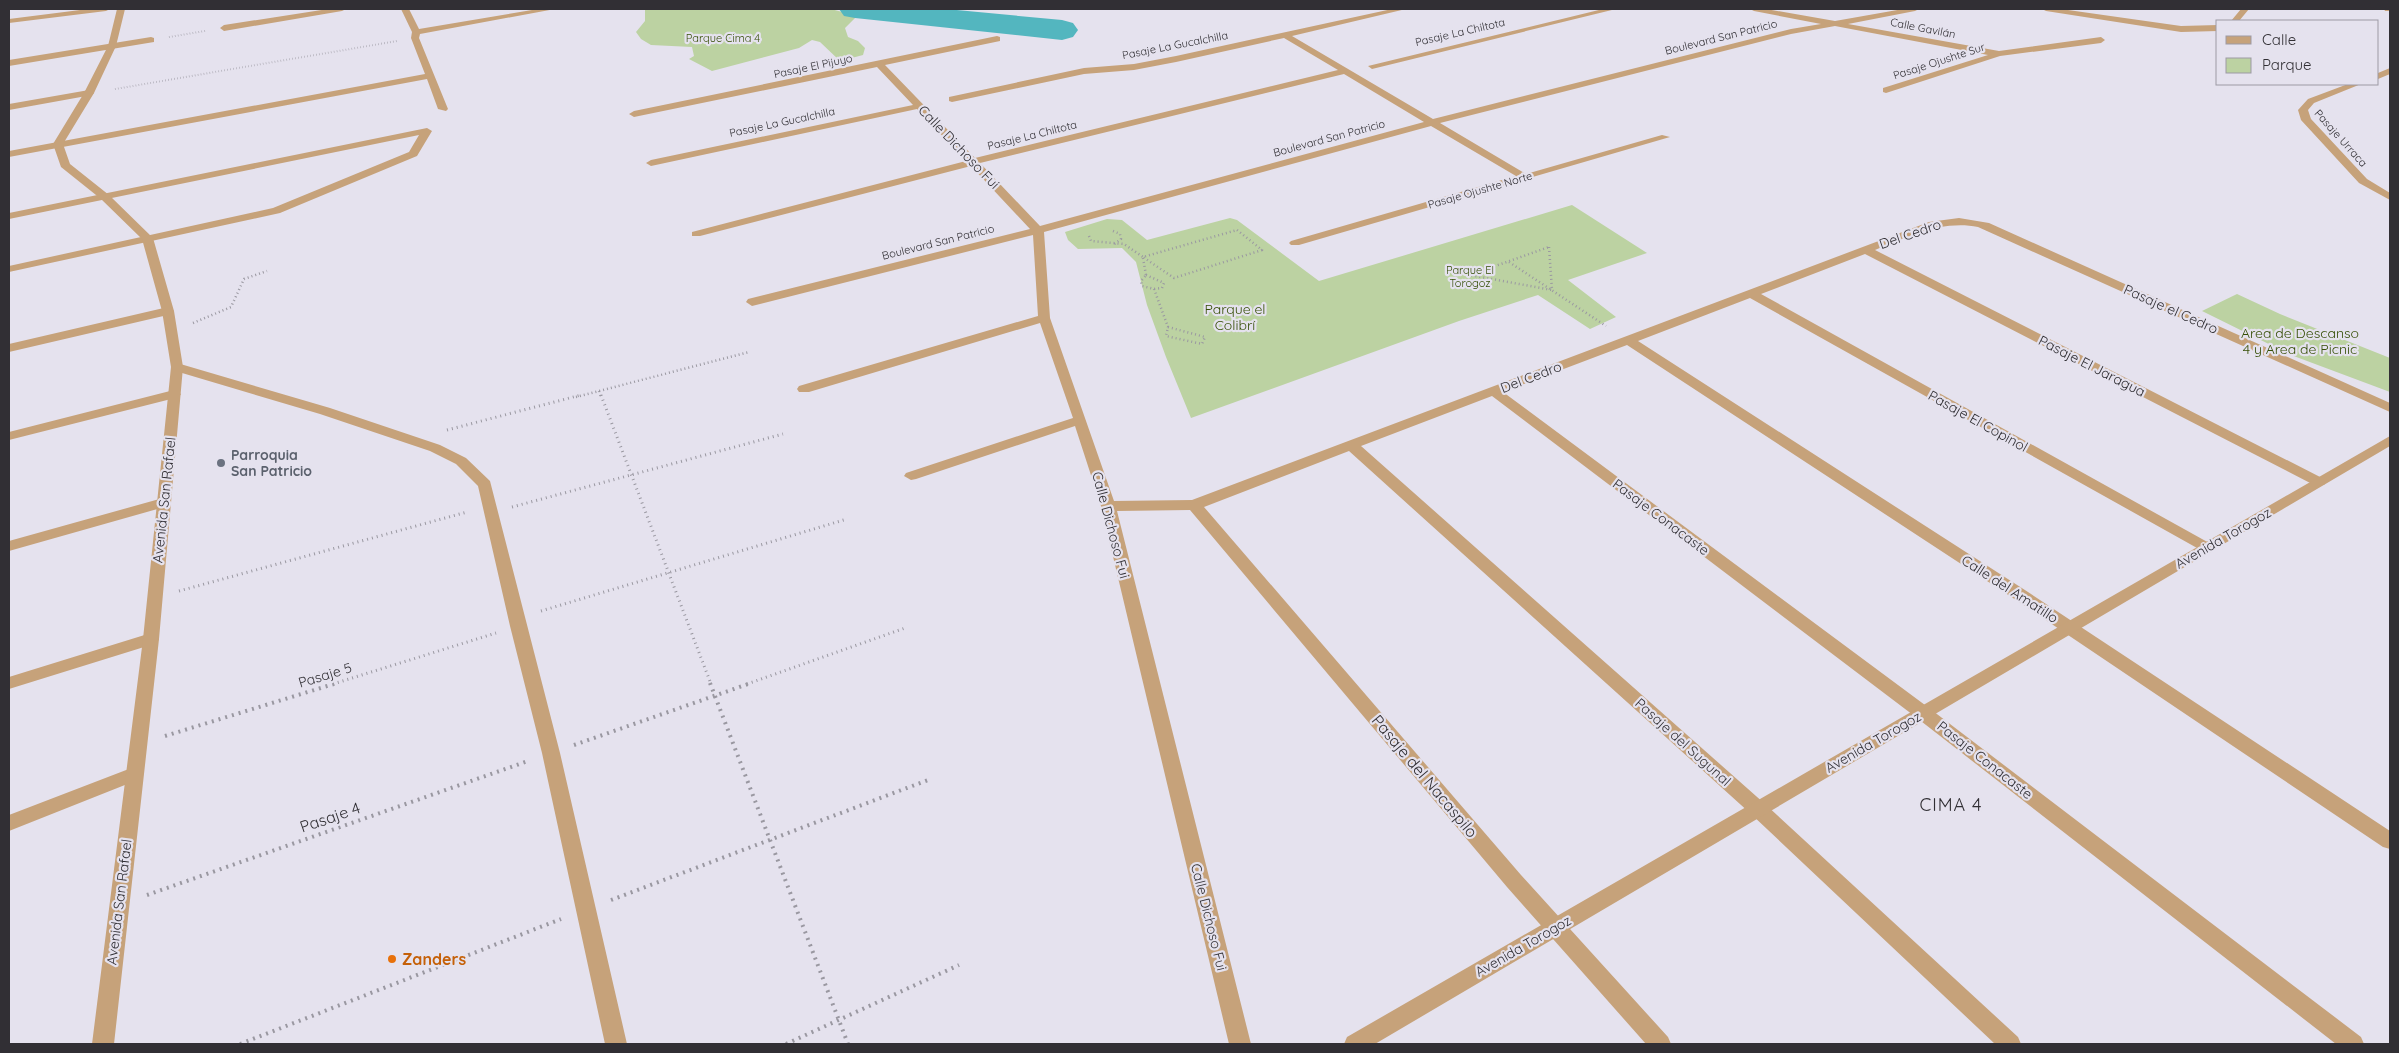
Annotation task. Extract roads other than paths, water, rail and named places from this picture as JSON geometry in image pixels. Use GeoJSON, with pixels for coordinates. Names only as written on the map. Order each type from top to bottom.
{"type":"FeatureCollection","features":[{"type":"Feature","properties":{"kind":"street"},"geometry":{"type":"LineString","coordinates":[[9,21],[106,9]]}},
{"type":"Feature","properties":{"kind":"street"},"geometry":{"type":"LineString","coordinates":[[58,144],[89,93],[112,46],[121,9]]}},
{"type":"Feature","properties":{"kind":"street"},"geometry":{"type":"LineString","coordinates":[[224,28],[342,9]]}},
{"type":"Feature","properties":{"kind":"street"},"geometry":{"type":"LineString","coordinates":[[404,9],[416,35],[443,108]]}},
{"type":"Feature","properties":{"kind":"street"},"geometry":{"type":"LineString","coordinates":[[416,35],[551,9]]}},
{"type":"Feature","properties":{"kind":"street","name":"Pasaje La Gucalchilla"},"geometry":{"type":"LineString","coordinates":[[952,99],[1084,71],[1134,67],[1402,9]]}},
{"type":"Feature","properties":{"kind":"street","name":"Pasaje La Chiltota"},"geometry":{"type":"LineString","coordinates":[[1372,66],[1612,9]]}},
{"type":"Feature","properties":{"kind":"street","name":"Calle Gavilán"},"geometry":{"type":"LineString","coordinates":[[1754,9],[1998,54]]}},
{"type":"Feature","properties":{"kind":"street","name":"Boulevard San Patricio"},"geometry":{"type":"LineString","coordinates":[[752,302],[1038,230],[1433,122],[1833,23],[1915,9]]}},
{"type":"Feature","properties":{"kind":"street"},"geometry":{"type":"LineString","coordinates":[[2046,9],[2181,29],[2216,28]]}},
{"type":"Feature","properties":{"kind":"street"},"geometry":{"type":"LineString","coordinates":[[2235,20],[2245,9]]}},
{"type":"Feature","properties":{"kind":"street"},"geometry":{"type":"LineString","coordinates":[[1285,35],[1524,177]]}},
{"type":"Feature","properties":{"kind":"street","name":"Pasaje El Pijuyo"},"geometry":{"type":"LineString","coordinates":[[634,114],[997,39]]}},
{"type":"Feature","properties":{"kind":"street"},"geometry":{"type":"LineString","coordinates":[[9,63],[151,40]]}},
{"type":"Feature","properties":{"kind":"street"},"geometry":{"type":"LineString","coordinates":[[1998,54],[2101,40]]}},
{"type":"Feature","properties":{"kind":"street","name":"Pasaje Ojushte Sur"},"geometry":{"type":"LineString","coordinates":[[1886,90],[1998,54]]}},
{"type":"Feature","properties":{"kind":"street","name":"Calle Dichoso Fui"},"geometry":{"type":"LineString","coordinates":[[879,64],[1038,230],[1044,318],[1108,506],[1240,1044]]}},
{"type":"Feature","properties":{"kind":"street","name":"Pasaje La Chiltota"},"geometry":{"type":"LineString","coordinates":[[696,234],[973,162],[1346,71]]}},
{"type":"Feature","properties":{"kind":"street"},"geometry":{"type":"LineString","coordinates":[[9,154],[430,76]]}},
{"type":"Feature","properties":{"kind":"street","name":"Pasaje Urraca"},"geometry":{"type":"LineString","coordinates":[[2353,85],[2311,100],[2303,110],[2306,120],[2363,181],[2390,197]]}},
{"type":"Feature","properties":{"kind":"street"},"geometry":{"type":"LineString","coordinates":[[9,107],[89,93]]}},
{"type":"Feature","properties":{"kind":"street","name":"Pasaje La Gucalchilla"},"geometry":{"type":"LineString","coordinates":[[651,163],[919,106]]}},
{"type":"Feature","properties":{"kind":"street"},"geometry":{"type":"LineString","coordinates":[[9,216],[105,197],[312,151],[427,131],[414,154],[276,210],[9,269]]}},
{"type":"Feature","properties":{"kind":"street","name":"Pasaje Ojushte Norte"},"geometry":{"type":"LineString","coordinates":[[1295,243],[1665,137]]}},
{"type":"Feature","properties":{"kind":"street","name":"Avenida San Rafael"},"geometry":{"type":"LineString","coordinates":[[58,144],[65,165],[105,197],[147,238],[168,311],[177,367],[151,639],[103,1044]]}},
{"type":"Feature","properties":{"kind":"street","name":"Del Cedro"},"geometry":{"type":"LineString","coordinates":[[1108,506],[1194,505],[1932,224],[1950,220]]}},
{"type":"Feature","properties":{"kind":"street","name":"Pasaje el Cedro"},"geometry":{"type":"LineString","coordinates":[[1950,220],[1967,220],[1985,225],[2390,408]]}},
{"type":"Feature","properties":{"kind":"street","name":"Pasaje El Jaragua"},"geometry":{"type":"LineString","coordinates":[[1866,250],[2319,482]]}},
{"type":"Feature","properties":{"kind":"street","name":"Pasaje El Copinol"},"geometry":{"type":"LineString","coordinates":[[1751,293],[2206,548]]}},
{"type":"Feature","properties":{"kind":"street"},"geometry":{"type":"LineString","coordinates":[[9,348],[168,311]]}},
{"type":"Feature","properties":{"kind":"street"},"geometry":{"type":"LineString","coordinates":[[804,389],[1044,318]]}},
{"type":"Feature","properties":{"kind":"street","name":"Calle del Amatillo"},"geometry":{"type":"LineString","coordinates":[[1628,340],[2068,627],[2390,841]]}},
{"type":"Feature","properties":{"kind":"street"},"geometry":{"type":"LineString","coordinates":[[177,367],[435,448],[461,461],[485,484],[517,622],[551,753],[616,1044]]}},
{"type":"Feature","properties":{"kind":"street","name":"Pasaje Conacaste"},"geometry":{"type":"LineString","coordinates":[[1494,391],[1923,713],[2353,1044]]}},
{"type":"Feature","properties":{"kind":"street"},"geometry":{"type":"LineString","coordinates":[[9,436],[174,394]]}},
{"type":"Feature","properties":{"kind":"street"},"geometry":{"type":"LineString","coordinates":[[911,476],[1080,420]]}},
{"type":"Feature","properties":{"kind":"street","name":"Avenida Torogoz"},"geometry":{"type":"LineString","coordinates":[[1355,1044],[2390,440]]}},
{"type":"Feature","properties":{"kind":"street","name":"Pasaje del Sugunal"},"geometry":{"type":"LineString","coordinates":[[1351,445],[1758,809],[2010,1044]]}},
{"type":"Feature","properties":{"kind":"street"},"geometry":{"type":"LineString","coordinates":[[9,546],[163,503]]}},
{"type":"Feature","properties":{"kind":"street","name":"Pasaje del Nacaspilo"},"geometry":{"type":"LineString","coordinates":[[1194,505],[1514,881],[1660,1044]]}},
{"type":"Feature","properties":{"kind":"street"},"geometry":{"type":"LineString","coordinates":[[9,683],[151,639]]}},
{"type":"Feature","properties":{"kind":"street"},"geometry":{"type":"LineString","coordinates":[[9,823],[134,774]]}},
{"type":"Feature","properties":{"kind":"waterway"},"geometry":{"type":"LineString","coordinates":[[855,9],[1062,30]]}},
{"type":"Feature","properties":{"kind":"place","name":"Parroquia San Patricio"},"geometry":{"type":"Point","coordinates":[221,463]}},
{"type":"Feature","properties":{"kind":"place","name":"Zanders"},"geometry":{"type":"Point","coordinates":[392,959]}},
{"type":"Feature","properties":{"kind":"district","name":"CIMA 4"},"geometry":{"type":"Point","coordinates":[1951,804]}},
{"type":"Feature","properties":{"kind":"park label","name":"Parque Cima 4"},"geometry":{"type":"Point","coordinates":[723,38]}},
{"type":"Feature","properties":{"kind":"park label","name":"Parque El Torogoz"},"geometry":{"type":"Point","coordinates":[1470,276]}},
{"type":"Feature","properties":{"kind":"park label","name":"Parque el Colibrí"},"geometry":{"type":"Point","coordinates":[1235,318]}},
{"type":"Feature","properties":{"kind":"park label","name":"Area de Descanso 4 y Area de Picnic"},"geometry":{"type":"Point","coordinates":[2300,342]}}]}
